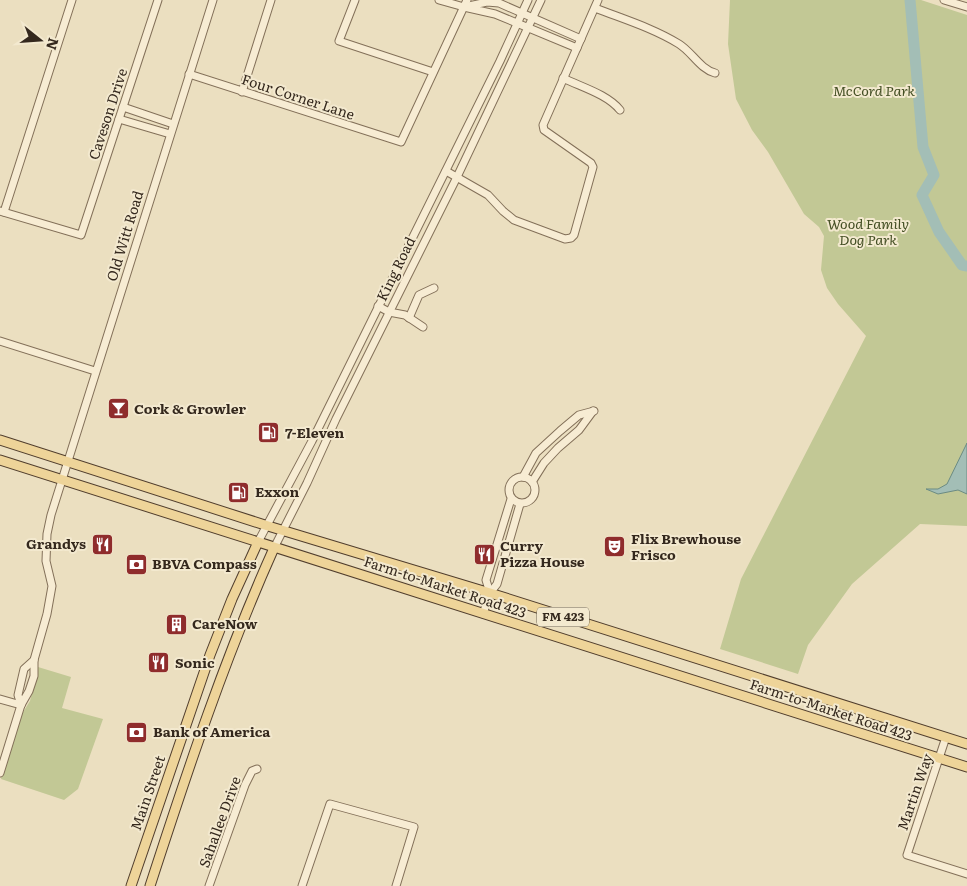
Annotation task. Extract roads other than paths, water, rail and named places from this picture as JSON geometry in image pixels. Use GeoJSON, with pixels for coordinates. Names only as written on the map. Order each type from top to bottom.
{"type":"FeatureCollection","features":[{"type":"Feature","properties":{"kind":"main road","name":"Farm-to-Market Road 423"},"geometry":{"type":"LineString","coordinates":[[0,440],[268,526],[490,593],[967,744]]}},
{"type":"Feature","properties":{"kind":"main road","name":"Farm-to-Market Road 423"},"geometry":{"type":"LineString","coordinates":[[0,460],[967,767]]}},
{"type":"Feature","properties":{"kind":"main road","name":"Main Street"},"geometry":{"type":"LineString","coordinates":[[131,886],[210,655],[232,598],[258,542]]}},
{"type":"Feature","properties":{"kind":"main road"},"geometry":{"type":"LineString","coordinates":[[150,886],[199,740],[250,601],[274,548]]}},
{"type":"Feature","properties":{"kind":"street"},"geometry":{"type":"LineString","coordinates":[[2,212],[72,0]]}},
{"type":"Feature","properties":{"kind":"street","name":"Caveson Drive"},"geometry":{"type":"LineString","coordinates":[[2,212],[81,235],[158,0]]}},
{"type":"Feature","properties":{"kind":"street","name":"Old Witt Road"},"geometry":{"type":"LineString","coordinates":[[34,660],[47,614],[52,586],[46,561],[46,534],[95,371],[213,0]]}},
{"type":"Feature","properties":{"kind":"street"},"geometry":{"type":"LineString","coordinates":[[242,92],[271,0]]}},
{"type":"Feature","properties":{"kind":"street"},"geometry":{"type":"LineString","coordinates":[[355,0],[339,41],[433,72],[465,4]]}},
{"type":"Feature","properties":{"kind":"street"},"geometry":{"type":"LineString","coordinates":[[439,0],[465,4],[495,14],[577,48]]}},
{"type":"Feature","properties":{"kind":"street","name":"King Road"},"geometry":{"type":"LineString","coordinates":[[258,542],[312,441],[446,171],[528,0]]}},
{"type":"Feature","properties":{"kind":"street","name":"King Road"},"geometry":{"type":"LineString","coordinates":[[274,548],[307,484],[541,0]]}},
{"type":"Feature","properties":{"kind":"street"},"geometry":{"type":"LineString","coordinates":[[446,171],[488,195],[514,220],[555,237],[571,238],[593,167],[591,163],[544,130],[543,127],[598,0]]}},
{"type":"Feature","properties":{"kind":"street"},"geometry":{"type":"LineString","coordinates":[[944,0],[967,7]]}},
{"type":"Feature","properties":{"kind":"street"},"geometry":{"type":"LineString","coordinates":[[465,4],[499,3],[581,40]]}},
{"type":"Feature","properties":{"kind":"street"},"geometry":{"type":"LineString","coordinates":[[595,8],[664,35],[681,45],[696,57],[703,67],[714,73]]}},
{"type":"Feature","properties":{"kind":"street","name":"Four Corner Lane"},"geometry":{"type":"LineString","coordinates":[[189,74],[400,142],[433,72]]}},
{"type":"Feature","properties":{"kind":"street"},"geometry":{"type":"LineString","coordinates":[[563,78],[607,99],[620,110]]}},
{"type":"Feature","properties":{"kind":"street"},"geometry":{"type":"LineString","coordinates":[[124,107],[173,124]]}},
{"type":"Feature","properties":{"kind":"street"},"geometry":{"type":"LineString","coordinates":[[120,119],[170,134]]}},
{"type":"Feature","properties":{"kind":"street"},"geometry":{"type":"LineString","coordinates":[[409,318],[419,295],[434,288]]}},
{"type":"Feature","properties":{"kind":"street"},"geometry":{"type":"LineString","coordinates":[[378,306],[389,312],[404,315],[423,328]]}},
{"type":"Feature","properties":{"kind":"street"},"geometry":{"type":"LineString","coordinates":[[0,341],[95,371]]}},
{"type":"Feature","properties":{"kind":"street"},"geometry":{"type":"LineString","coordinates":[[523,477],[536,453],[579,415],[594,411],[579,430],[544,463],[532,482]]}},
{"type":"Feature","properties":{"kind":"street"},"geometry":{"type":"LineString","coordinates":[[312,441],[324,446]]}},
{"type":"Feature","properties":{"kind":"street"},"geometry":{"type":"LineString","coordinates":[[490,593],[486,580],[511,499],[508,491],[511,483],[523,477],[532,482],[535,490],[532,498],[520,504],[511,499]]}},
{"type":"Feature","properties":{"kind":"street"},"geometry":{"type":"LineString","coordinates":[[483,614],[490,593],[497,584],[520,504]]}},
{"type":"Feature","properties":{"kind":"street"},"geometry":{"type":"LineString","coordinates":[[21,705],[18,695],[24,669],[34,660]]}},
{"type":"Feature","properties":{"kind":"street"},"geometry":{"type":"LineString","coordinates":[[0,773],[21,705],[34,676],[34,660]]}},
{"type":"Feature","properties":{"kind":"street"},"geometry":{"type":"LineString","coordinates":[[0,699],[21,705]]}},
{"type":"Feature","properties":{"kind":"street","name":"Martin Way"},"geometry":{"type":"LineString","coordinates":[[946,738],[907,855],[967,874]]}},
{"type":"Feature","properties":{"kind":"street","name":"Sahallee Drive"},"geometry":{"type":"LineString","coordinates":[[210,886],[245,785],[252,771],[257,770]]}},
{"type":"Feature","properties":{"kind":"street"},"geometry":{"type":"LineString","coordinates":[[302,886],[330,804],[414,827],[396,886]]}},
{"type":"Feature","properties":{"kind":"water"},"geometry":{"type":"Polygon","coordinates":[[[967,443],[967,494],[958,490],[938,494],[926,489],[938,489],[947,484],[967,443]]]}},
{"type":"Feature","properties":{"kind":"waterway"},"geometry":{"type":"LineString","coordinates":[[910,0],[923,147],[934,175],[922,195],[939,232],[962,265],[967,266]]}},
{"type":"Feature","properties":{"kind":"place","name":"Cork & Growler"},"geometry":{"type":"Point","coordinates":[118,409]}},
{"type":"Feature","properties":{"kind":"place","name":"7-Eleven"},"geometry":{"type":"Point","coordinates":[269,433]}},
{"type":"Feature","properties":{"kind":"place","name":"Exxon"},"geometry":{"type":"Point","coordinates":[239,492]}},
{"type":"Feature","properties":{"kind":"place","name":"Grandys"},"geometry":{"type":"Point","coordinates":[102,544]}},
{"type":"Feature","properties":{"kind":"place","name":"Flix Brewhouse Frisco"},"geometry":{"type":"Point","coordinates":[615,547]}},
{"type":"Feature","properties":{"kind":"place","name":"Curry Pizza House"},"geometry":{"type":"Point","coordinates":[484,554]}},
{"type":"Feature","properties":{"kind":"place","name":"BBVA Compass"},"geometry":{"type":"Point","coordinates":[136,564]}},
{"type":"Feature","properties":{"kind":"place","name":"CareNow"},"geometry":{"type":"Point","coordinates":[176,624]}},
{"type":"Feature","properties":{"kind":"place","name":"Sonic"},"geometry":{"type":"Point","coordinates":[159,663]}},
{"type":"Feature","properties":{"kind":"place","name":"Bank of America"},"geometry":{"type":"Point","coordinates":[137,732]}},
{"type":"Feature","properties":{"kind":"park label","name":"McCord Park"},"geometry":{"type":"Point","coordinates":[874,91]}},
{"type":"Feature","properties":{"kind":"park label","name":"Wood Family Dog Park"},"geometry":{"type":"Point","coordinates":[868,232]}}]}
